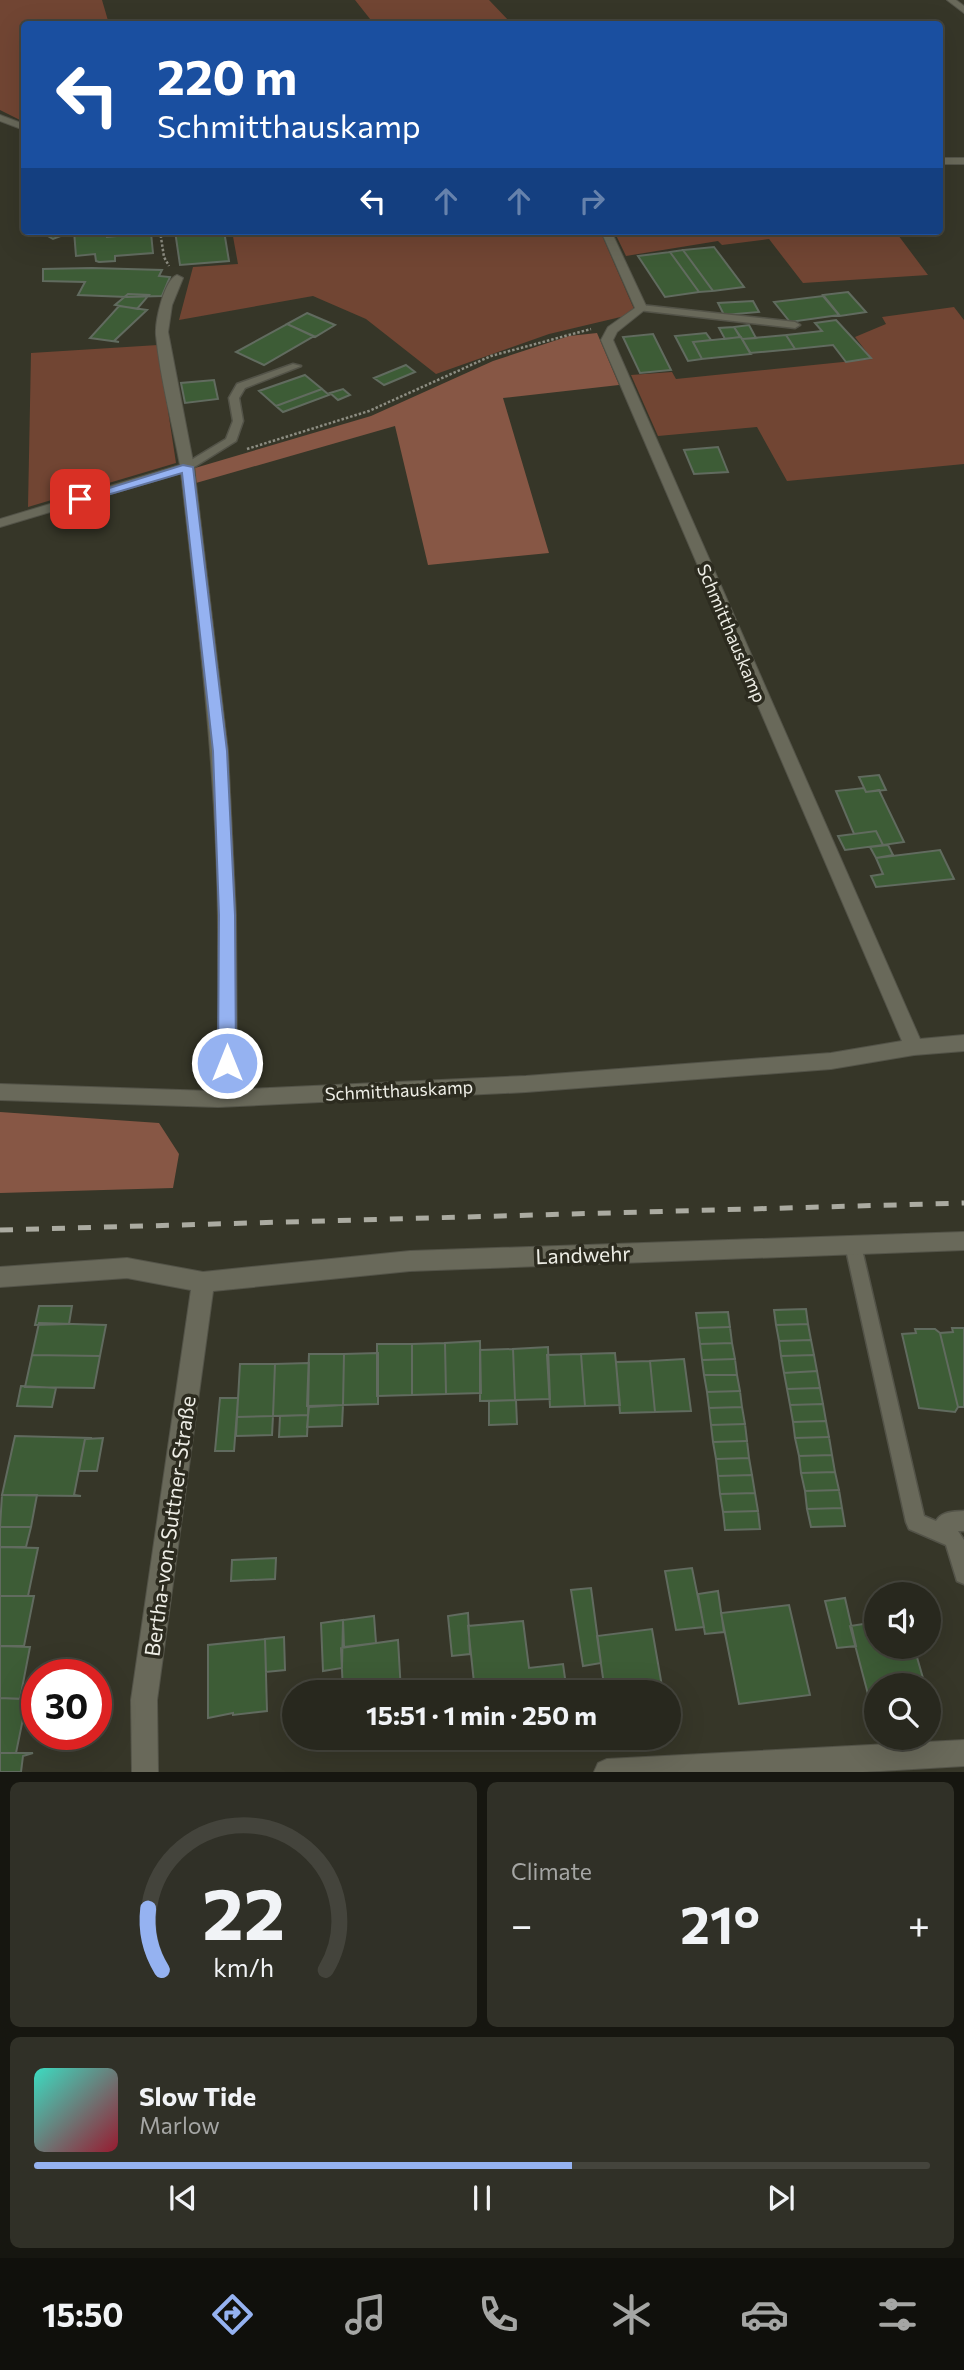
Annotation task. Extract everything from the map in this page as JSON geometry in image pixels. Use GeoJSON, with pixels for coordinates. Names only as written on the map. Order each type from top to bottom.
{"type":"FeatureCollection","features":[{"type":"Feature","properties":{"kind":"street"},"geometry":{"type":"LineString","coordinates":[[951,0],[964,10]]}},
{"type":"Feature","properties":{"kind":"street"},"geometry":{"type":"LineString","coordinates":[[0,118],[21,126]]}},
{"type":"Feature","properties":{"kind":"street"},"geometry":{"type":"LineString","coordinates":[[943,161],[964,161]]}},
{"type":"Feature","properties":{"kind":"street"},"geometry":{"type":"LineString","coordinates":[[609,235],[641,308],[634,318],[617,325]]}},
{"type":"Feature","properties":{"kind":"street"},"geometry":{"type":"LineString","coordinates":[[177,278],[166,305],[162,332],[187,467],[220,751],[227,915],[227,1063],[218,1099]]}},
{"type":"Feature","properties":{"kind":"street","name":"Schmitthauskamp"},"geometry":{"type":"LineString","coordinates":[[617,325],[609,332],[607,340],[914,1047]]}},
{"type":"Feature","properties":{"kind":"street"},"geometry":{"type":"LineString","coordinates":[[0,523],[187,467]]}},
{"type":"Feature","properties":{"kind":"street","name":"Schmitthauskamp"},"geometry":{"type":"LineString","coordinates":[[0,1092],[218,1099],[526,1084],[831,1061],[914,1047],[964,1043]]}},
{"type":"Feature","properties":{"kind":"street","name":"Landwehr"},"geometry":{"type":"LineString","coordinates":[[1,1281],[127,1268],[203,1282],[410,1261],[964,1241]]}},
{"type":"Feature","properties":{"kind":"street","name":"Bertha-von-Suttner-Straße"},"geometry":{"type":"LineString","coordinates":[[145,1772],[144,1700],[203,1282]]}},
{"type":"Feature","properties":{"kind":"street"},"geometry":{"type":"LineString","coordinates":[[607,1772],[964,1753]]}},
{"type":"Feature","properties":{"kind":"lane"},"geometry":{"type":"LineString","coordinates":[[641,308],[795,325]]}},
{"type":"Feature","properties":{"kind":"lane"},"geometry":{"type":"LineString","coordinates":[[187,467],[231,441],[238,421],[234,398],[241,386],[296,366]]}},
{"type":"Feature","properties":{"kind":"lane"},"geometry":{"type":"LineString","coordinates":[[853,1244],[916,1522],[954,1539],[964,1574]]}},
{"type":"Feature","properties":{"kind":"lane"},"geometry":{"type":"LineString","coordinates":[[939,1533],[946,1522],[964,1521]]}},
{"type":"Feature","properties":{"kind":"path"},"geometry":{"type":"LineString","coordinates":[[161,235],[164,257],[177,278]]}},
{"type":"Feature","properties":{"kind":"path"},"geometry":{"type":"LineString","coordinates":[[239,451],[369,411],[491,356],[569,332],[617,325]]}},
{"type":"Feature","properties":{"kind":"shaded area"},"geometry":{"type":"Polygon","coordinates":[[[0,0],[102,0],[108,21],[21,21],[21,120],[0,110],[0,0]]]}},
{"type":"Feature","properties":{"kind":"shaded area"},"geometry":{"type":"Polygon","coordinates":[[[355,0],[489,0],[509,21],[372,21],[355,0]]]}},
{"type":"Feature","properties":{"kind":"shaded area"},"geometry":{"type":"Polygon","coordinates":[[[233,235],[602,235],[634,309],[629,315],[549,334],[436,374],[366,319],[313,296],[179,320],[193,267],[238,264],[233,235]]]}},
{"type":"Feature","properties":{"kind":"shaded area"},"geometry":{"type":"Polygon","coordinates":[[[616,235],[898,235],[928,275],[803,283],[769,239],[722,245],[718,241],[626,256],[616,235]]]}},
{"type":"Feature","properties":{"kind":"shaded area"},"geometry":{"type":"Polygon","coordinates":[[[954,307],[964,320],[964,464],[787,481],[757,427],[658,436],[631,375],[672,372],[676,379],[872,359],[855,337],[886,324],[882,317],[954,307]]]}},
{"type":"Feature","properties":{"kind":"shaded area"},"geometry":{"type":"Polygon","coordinates":[[[597,333],[619,385],[503,398],[549,553],[428,565],[395,426],[196,483],[195,468],[371,416],[493,361],[569,336],[597,333]]]}},
{"type":"Feature","properties":{"kind":"shaded area"},"geometry":{"type":"Polygon","coordinates":[[[158,345],[176,463],[28,507],[31,353],[158,345]]]}},
{"type":"Feature","properties":{"kind":"shaded area"},"geometry":{"type":"Polygon","coordinates":[[[0,1112],[159,1123],[179,1154],[173,1188],[0,1193],[0,1112]]]}},
{"type":"Feature","properties":{"kind":"building"},"geometry":{"type":"Polygon","coordinates":[[[46,235],[64,235],[53,239],[46,235]]]}},
{"type":"Feature","properties":{"kind":"building"},"geometry":{"type":"Polygon","coordinates":[[[74,235],[151,235],[153,253],[115,256],[115,261],[99,262],[96,261],[95,254],[76,256],[74,235]]]}},
{"type":"Feature","properties":{"kind":"building"},"geometry":{"type":"Polygon","coordinates":[[[176,235],[225,235],[229,261],[180,265],[176,235]]]}},
{"type":"Feature","properties":{"kind":"building"},"geometry":{"type":"Polygon","coordinates":[[[714,247],[744,287],[713,291],[683,250],[714,247]]]}},
{"type":"Feature","properties":{"kind":"building"},"geometry":{"type":"Polygon","coordinates":[[[683,250],[713,291],[699,292],[670,252],[683,250]]]}},
{"type":"Feature","properties":{"kind":"building"},"geometry":{"type":"Polygon","coordinates":[[[670,252],[699,292],[665,297],[638,256],[670,252]]]}},
{"type":"Feature","properties":{"kind":"building"},"geometry":{"type":"Polygon","coordinates":[[[43,269],[162,270],[159,276],[170,277],[162,296],[78,295],[85,282],[43,281],[43,269]]]}},
{"type":"Feature","properties":{"kind":"building"},"geometry":{"type":"Polygon","coordinates":[[[848,292],[866,312],[840,316],[823,295],[848,292]]]}},
{"type":"Feature","properties":{"kind":"building"},"geometry":{"type":"Polygon","coordinates":[[[128,294],[149,295],[137,309],[115,305],[128,294]]]}},
{"type":"Feature","properties":{"kind":"building"},"geometry":{"type":"Polygon","coordinates":[[[823,296],[839,315],[790,322],[774,302],[823,296]]]}},
{"type":"Feature","properties":{"kind":"building"},"geometry":{"type":"Polygon","coordinates":[[[753,301],[759,312],[724,315],[718,303],[753,301]]]}},
{"type":"Feature","properties":{"kind":"building"},"geometry":{"type":"Polygon","coordinates":[[[119,306],[147,310],[114,341],[119,342],[90,338],[119,306]]]}},
{"type":"Feature","properties":{"kind":"building"},"geometry":{"type":"Polygon","coordinates":[[[307,313],[335,325],[315,337],[287,324],[307,313]]]}},
{"type":"Feature","properties":{"kind":"building"},"geometry":{"type":"Polygon","coordinates":[[[836,320],[871,358],[846,362],[833,345],[795,349],[786,335],[822,331],[815,323],[836,320]]]}},
{"type":"Feature","properties":{"kind":"building"},"geometry":{"type":"Polygon","coordinates":[[[287,324],[314,336],[264,365],[236,352],[287,324]]]}},
{"type":"Feature","properties":{"kind":"building"},"geometry":{"type":"Polygon","coordinates":[[[749,325],[756,338],[742,339],[734,327],[749,325]]]}},
{"type":"Feature","properties":{"kind":"building"},"geometry":{"type":"Polygon","coordinates":[[[734,327],[740,337],[725,339],[719,328],[734,327]]]}},
{"type":"Feature","properties":{"kind":"building"},"geometry":{"type":"Polygon","coordinates":[[[706,333],[711,340],[693,342],[702,359],[688,361],[675,336],[706,333]]]}},
{"type":"Feature","properties":{"kind":"building"},"geometry":{"type":"Polygon","coordinates":[[[653,334],[671,370],[640,373],[623,337],[653,334]]]}},
{"type":"Feature","properties":{"kind":"building"},"geometry":{"type":"Polygon","coordinates":[[[786,335],[795,349],[750,353],[742,339],[786,335]]]}},
{"type":"Feature","properties":{"kind":"building"},"geometry":{"type":"Polygon","coordinates":[[[741,337],[751,354],[702,359],[693,342],[741,337]]]}},
{"type":"Feature","properties":{"kind":"building"},"geometry":{"type":"Polygon","coordinates":[[[406,365],[415,372],[384,385],[374,378],[406,365]]]}},
{"type":"Feature","properties":{"kind":"building"},"geometry":{"type":"Polygon","coordinates":[[[305,375],[322,389],[276,406],[259,391],[305,375]]]}},
{"type":"Feature","properties":{"kind":"building"},"geometry":{"type":"Polygon","coordinates":[[[214,380],[218,399],[185,403],[181,383],[214,380]]]}},
{"type":"Feature","properties":{"kind":"building"},"geometry":{"type":"Polygon","coordinates":[[[322,389],[329,395],[283,412],[276,406],[322,389]]]}},
{"type":"Feature","properties":{"kind":"building"},"geometry":{"type":"Polygon","coordinates":[[[343,389],[350,395],[338,400],[330,393],[343,389]]]}},
{"type":"Feature","properties":{"kind":"building"},"geometry":{"type":"Polygon","coordinates":[[[718,447],[728,472],[694,474],[684,450],[718,447]]]}},
{"type":"Feature","properties":{"kind":"building"},"geometry":{"type":"Polygon","coordinates":[[[879,775],[886,790],[866,792],[859,777],[879,775]]]}},
{"type":"Feature","properties":{"kind":"building"},"geometry":{"type":"Polygon","coordinates":[[[864,788],[866,792],[879,790],[904,842],[883,845],[876,831],[854,834],[836,791],[864,788]]]}},
{"type":"Feature","properties":{"kind":"building"},"geometry":{"type":"Polygon","coordinates":[[[876,831],[883,845],[845,850],[838,836],[876,831]]]}},
{"type":"Feature","properties":{"kind":"building"},"geometry":{"type":"Polygon","coordinates":[[[888,845],[893,855],[876,858],[870,847],[888,845]]]}},
{"type":"Feature","properties":{"kind":"building"},"geometry":{"type":"Polygon","coordinates":[[[940,850],[954,879],[876,887],[871,876],[883,874],[876,858],[940,850]]]}},
{"type":"Feature","properties":{"kind":"building"},"geometry":{"type":"Polygon","coordinates":[[[39,1306],[72,1306],[69,1324],[35,1325],[39,1306]]]}},
{"type":"Feature","properties":{"kind":"building"},"geometry":{"type":"Polygon","coordinates":[[[806,1309],[808,1324],[776,1325],[774,1310],[806,1309]]]}},
{"type":"Feature","properties":{"kind":"building"},"geometry":{"type":"Polygon","coordinates":[[[728,1312],[730,1327],[698,1328],[696,1313],[728,1312]]]}},
{"type":"Feature","properties":{"kind":"building"},"geometry":{"type":"Polygon","coordinates":[[[39,1323],[106,1325],[100,1356],[32,1355],[39,1323]]]}},
{"type":"Feature","properties":{"kind":"building"},"geometry":{"type":"Polygon","coordinates":[[[808,1324],[811,1340],[779,1341],[776,1325],[808,1324]]]}},
{"type":"Feature","properties":{"kind":"building"},"geometry":{"type":"Polygon","coordinates":[[[730,1327],[732,1343],[700,1344],[698,1328],[730,1327]]]}},
{"type":"Feature","properties":{"kind":"building"},"geometry":{"type":"Polygon","coordinates":[[[952,1328],[964,1328],[964,1407],[958,1407],[940,1333],[953,1332],[952,1328]]]}},
{"type":"Feature","properties":{"kind":"building"},"geometry":{"type":"Polygon","coordinates":[[[915,1329],[935,1329],[940,1333],[958,1407],[955,1412],[919,1408],[902,1334],[916,1333],[915,1329]]]}},
{"type":"Feature","properties":{"kind":"building"},"geometry":{"type":"Polygon","coordinates":[[[811,1340],[814,1355],[781,1356],[779,1341],[811,1340]]]}},
{"type":"Feature","properties":{"kind":"building"},"geometry":{"type":"Polygon","coordinates":[[[480,1341],[481,1393],[446,1394],[445,1343],[480,1341]]]}},
{"type":"Feature","properties":{"kind":"building"},"geometry":{"type":"Polygon","coordinates":[[[445,1343],[446,1394],[412,1395],[412,1344],[445,1343]]]}},
{"type":"Feature","properties":{"kind":"building"},"geometry":{"type":"Polygon","coordinates":[[[732,1343],[735,1359],[702,1360],[700,1344],[732,1343]]]}},
{"type":"Feature","properties":{"kind":"building"},"geometry":{"type":"Polygon","coordinates":[[[377,1344],[412,1344],[412,1395],[377,1396],[377,1344]]]}},
{"type":"Feature","properties":{"kind":"building"},"geometry":{"type":"Polygon","coordinates":[[[548,1347],[550,1399],[515,1400],[513,1349],[548,1347]]]}},
{"type":"Feature","properties":{"kind":"building"},"geometry":{"type":"Polygon","coordinates":[[[513,1349],[515,1400],[480,1401],[480,1350],[513,1349]]]}},
{"type":"Feature","properties":{"kind":"building"},"geometry":{"type":"Polygon","coordinates":[[[378,1353],[378,1404],[343,1405],[344,1354],[378,1353]]]}},
{"type":"Feature","properties":{"kind":"building"},"geometry":{"type":"Polygon","coordinates":[[[615,1353],[620,1405],[585,1406],[581,1354],[615,1353]]]}},
{"type":"Feature","properties":{"kind":"building"},"geometry":{"type":"Polygon","coordinates":[[[309,1354],[344,1354],[343,1405],[307,1406],[309,1354]]]}},
{"type":"Feature","properties":{"kind":"building"},"geometry":{"type":"Polygon","coordinates":[[[581,1354],[585,1406],[550,1407],[547,1355],[581,1354]]]}},
{"type":"Feature","properties":{"kind":"building"},"geometry":{"type":"Polygon","coordinates":[[[32,1355],[100,1356],[94,1388],[25,1387],[32,1355]]]}},
{"type":"Feature","properties":{"kind":"building"},"geometry":{"type":"Polygon","coordinates":[[[814,1355],[817,1371],[784,1373],[781,1356],[814,1355]]]}},
{"type":"Feature","properties":{"kind":"building"},"geometry":{"type":"Polygon","coordinates":[[[684,1359],[691,1411],[655,1412],[650,1361],[684,1359]]]}},
{"type":"Feature","properties":{"kind":"building"},"geometry":{"type":"Polygon","coordinates":[[[735,1359],[737,1375],[704,1375],[702,1360],[735,1359]]]}},
{"type":"Feature","properties":{"kind":"building"},"geometry":{"type":"Polygon","coordinates":[[[650,1361],[655,1412],[620,1413],[616,1362],[650,1361]]]}},
{"type":"Feature","properties":{"kind":"building"},"geometry":{"type":"Polygon","coordinates":[[[309,1363],[308,1415],[273,1416],[275,1364],[309,1363]]]}},
{"type":"Feature","properties":{"kind":"building"},"geometry":{"type":"Polygon","coordinates":[[[240,1364],[275,1364],[273,1416],[237,1417],[240,1364]]]}},
{"type":"Feature","properties":{"kind":"building"},"geometry":{"type":"Polygon","coordinates":[[[817,1371],[820,1388],[787,1389],[784,1373],[817,1371]]]}},
{"type":"Feature","properties":{"kind":"building"},"geometry":{"type":"Polygon","coordinates":[[[704,1375],[737,1375],[740,1391],[707,1392],[704,1375]]]}},
{"type":"Feature","properties":{"kind":"building"},"geometry":{"type":"Polygon","coordinates":[[[21,1386],[56,1388],[52,1407],[17,1406],[21,1386]]]}},
{"type":"Feature","properties":{"kind":"building"},"geometry":{"type":"Polygon","coordinates":[[[820,1388],[823,1404],[790,1405],[787,1389],[820,1388]]]}},
{"type":"Feature","properties":{"kind":"building"},"geometry":{"type":"Polygon","coordinates":[[[740,1391],[742,1407],[709,1408],[707,1392],[740,1391]]]}},
{"type":"Feature","properties":{"kind":"building"},"geometry":{"type":"Polygon","coordinates":[[[220,1398],[238,1398],[234,1451],[215,1451],[220,1398]]]}},
{"type":"Feature","properties":{"kind":"building"},"geometry":{"type":"Polygon","coordinates":[[[516,1400],[517,1424],[489,1425],[489,1401],[516,1400]]]}},
{"type":"Feature","properties":{"kind":"building"},"geometry":{"type":"Polygon","coordinates":[[[823,1404],[826,1421],[793,1422],[790,1405],[823,1404]]]}},
{"type":"Feature","properties":{"kind":"building"},"geometry":{"type":"Polygon","coordinates":[[[343,1405],[342,1426],[307,1427],[309,1407],[343,1405]]]}},
{"type":"Feature","properties":{"kind":"building"},"geometry":{"type":"Polygon","coordinates":[[[742,1407],[745,1424],[711,1425],[709,1408],[742,1407]]]}},
{"type":"Feature","properties":{"kind":"building"},"geometry":{"type":"Polygon","coordinates":[[[308,1415],[307,1436],[279,1437],[280,1416],[308,1415]]]}},
{"type":"Feature","properties":{"kind":"building"},"geometry":{"type":"Polygon","coordinates":[[[273,1416],[272,1435],[236,1436],[237,1417],[273,1416]]]}},
{"type":"Feature","properties":{"kind":"building"},"geometry":{"type":"Polygon","coordinates":[[[826,1421],[829,1437],[795,1438],[793,1422],[826,1421]]]}},
{"type":"Feature","properties":{"kind":"building"},"geometry":{"type":"Polygon","coordinates":[[[745,1424],[747,1441],[713,1442],[711,1425],[745,1424]]]}},
{"type":"Feature","properties":{"kind":"building"},"geometry":{"type":"Polygon","coordinates":[[[15,1436],[92,1438],[85,1439],[74,1495],[81,1496],[2,1495],[15,1436]]]}},
{"type":"Feature","properties":{"kind":"building"},"geometry":{"type":"Polygon","coordinates":[[[829,1437],[832,1455],[799,1456],[795,1438],[829,1437]]]}},
{"type":"Feature","properties":{"kind":"building"},"geometry":{"type":"Polygon","coordinates":[[[103,1438],[97,1471],[79,1471],[85,1439],[103,1438]]]}},
{"type":"Feature","properties":{"kind":"building"},"geometry":{"type":"Polygon","coordinates":[[[747,1441],[749,1458],[716,1459],[713,1442],[747,1441]]]}},
{"type":"Feature","properties":{"kind":"building"},"geometry":{"type":"Polygon","coordinates":[[[832,1455],[835,1472],[801,1473],[799,1456],[832,1455]]]}},
{"type":"Feature","properties":{"kind":"building"},"geometry":{"type":"Polygon","coordinates":[[[749,1458],[752,1475],[718,1476],[716,1459],[749,1458]]]}},
{"type":"Feature","properties":{"kind":"building"},"geometry":{"type":"Polygon","coordinates":[[[835,1472],[839,1490],[805,1491],[801,1473],[835,1472]]]}},
{"type":"Feature","properties":{"kind":"building"},"geometry":{"type":"Polygon","coordinates":[[[752,1475],[755,1493],[720,1494],[718,1476],[752,1475]]]}},
{"type":"Feature","properties":{"kind":"building"},"geometry":{"type":"Polygon","coordinates":[[[839,1490],[842,1508],[807,1509],[805,1491],[839,1490]]]}},
{"type":"Feature","properties":{"kind":"building"},"geometry":{"type":"Polygon","coordinates":[[[755,1493],[758,1511],[723,1512],[720,1494],[755,1493]]]}},
{"type":"Feature","properties":{"kind":"building"},"geometry":{"type":"Polygon","coordinates":[[[2,1495],[37,1495],[31,1527],[0,1527],[2,1495]]]}},
{"type":"Feature","properties":{"kind":"building"},"geometry":{"type":"Polygon","coordinates":[[[842,1508],[845,1526],[811,1527],[807,1509],[842,1508]]]}},
{"type":"Feature","properties":{"kind":"building"},"geometry":{"type":"Polygon","coordinates":[[[758,1511],[760,1529],[725,1530],[723,1512],[758,1511]]]}},
{"type":"Feature","properties":{"kind":"building"},"geometry":{"type":"Polygon","coordinates":[[[0,1527],[31,1527],[26,1547],[0,1547],[0,1527]]]}},
{"type":"Feature","properties":{"kind":"building"},"geometry":{"type":"Polygon","coordinates":[[[0,1547],[38,1548],[28,1596],[0,1596],[0,1547]]]}},
{"type":"Feature","properties":{"kind":"building"},"geometry":{"type":"Polygon","coordinates":[[[276,1558],[275,1579],[231,1581],[232,1560],[276,1558]]]}},
{"type":"Feature","properties":{"kind":"building"},"geometry":{"type":"Polygon","coordinates":[[[692,1568],[704,1627],[676,1630],[665,1571],[692,1568]]]}},
{"type":"Feature","properties":{"kind":"building"},"geometry":{"type":"Polygon","coordinates":[[[591,1588],[601,1663],[583,1666],[571,1590],[591,1588]]]}},
{"type":"Feature","properties":{"kind":"building"},"geometry":{"type":"Polygon","coordinates":[[[718,1591],[724,1632],[705,1634],[698,1594],[718,1591]]]}},
{"type":"Feature","properties":{"kind":"building"},"geometry":{"type":"Polygon","coordinates":[[[0,1596],[34,1596],[24,1646],[0,1646],[0,1596]]]}},
{"type":"Feature","properties":{"kind":"building"},"geometry":{"type":"Polygon","coordinates":[[[845,1598],[856,1646],[837,1648],[825,1601],[845,1598]]]}},
{"type":"Feature","properties":{"kind":"building"},"geometry":{"type":"Polygon","coordinates":[[[789,1605],[810,1695],[739,1704],[721,1613],[789,1605]]]}},
{"type":"Feature","properties":{"kind":"building"},"geometry":{"type":"Polygon","coordinates":[[[468,1613],[470,1654],[452,1656],[448,1616],[468,1613]]]}},
{"type":"Feature","properties":{"kind":"building"},"geometry":{"type":"Polygon","coordinates":[[[374,1616],[376,1643],[344,1647],[343,1620],[374,1616]]]}},
{"type":"Feature","properties":{"kind":"building"},"geometry":{"type":"Polygon","coordinates":[[[343,1620],[342,1668],[323,1671],[321,1623],[343,1620]]]}},
{"type":"Feature","properties":{"kind":"building"},"geometry":{"type":"Polygon","coordinates":[[[523,1621],[529,1668],[563,1664],[565,1680],[474,1680],[468,1626],[523,1621]]]}},
{"type":"Feature","properties":{"kind":"building"},"geometry":{"type":"Polygon","coordinates":[[[864,1624],[864,1659],[917,1659],[922,1673],[864,1673],[864,1679],[850,1626],[864,1624]]]}},
{"type":"Feature","properties":{"kind":"building"},"geometry":{"type":"Polygon","coordinates":[[[652,1629],[661,1680],[603,1680],[597,1636],[652,1629]]]}},
{"type":"Feature","properties":{"kind":"building"},"geometry":{"type":"Polygon","coordinates":[[[284,1637],[285,1670],[266,1672],[265,1639],[284,1637]]]}},
{"type":"Feature","properties":{"kind":"building"},"geometry":{"type":"Polygon","coordinates":[[[265,1639],[267,1711],[208,1718],[208,1645],[265,1639]]]}},
{"type":"Feature","properties":{"kind":"building"},"geometry":{"type":"Polygon","coordinates":[[[398,1640],[400,1680],[342,1680],[341,1648],[398,1640]]]}},
{"type":"Feature","properties":{"kind":"building"},"geometry":{"type":"Polygon","coordinates":[[[0,1646],[30,1647],[28,1659],[21,1659],[20,1699],[0,1698],[0,1646]]]}},
{"type":"Feature","properties":{"kind":"building"},"geometry":{"type":"Polygon","coordinates":[[[0,1698],[21,1699],[21,1728],[16,1753],[0,1753],[0,1698]]]}},
{"type":"Feature","properties":{"kind":"building"},"geometry":{"type":"Polygon","coordinates":[[[0,1753],[33,1753],[23,1756],[21,1772],[0,1772],[0,1753]]]}},
{"type":"Feature","properties":{"kind":"railway"},"geometry":{"type":"LineString","coordinates":[[0,1230],[964,1203]]}},
{"type":"Feature","properties":{"kind":"route"},"geometry":{"type":"LineString","coordinates":[[80,499],[187,467],[220,751],[227,915],[227,1063]]}}]}
